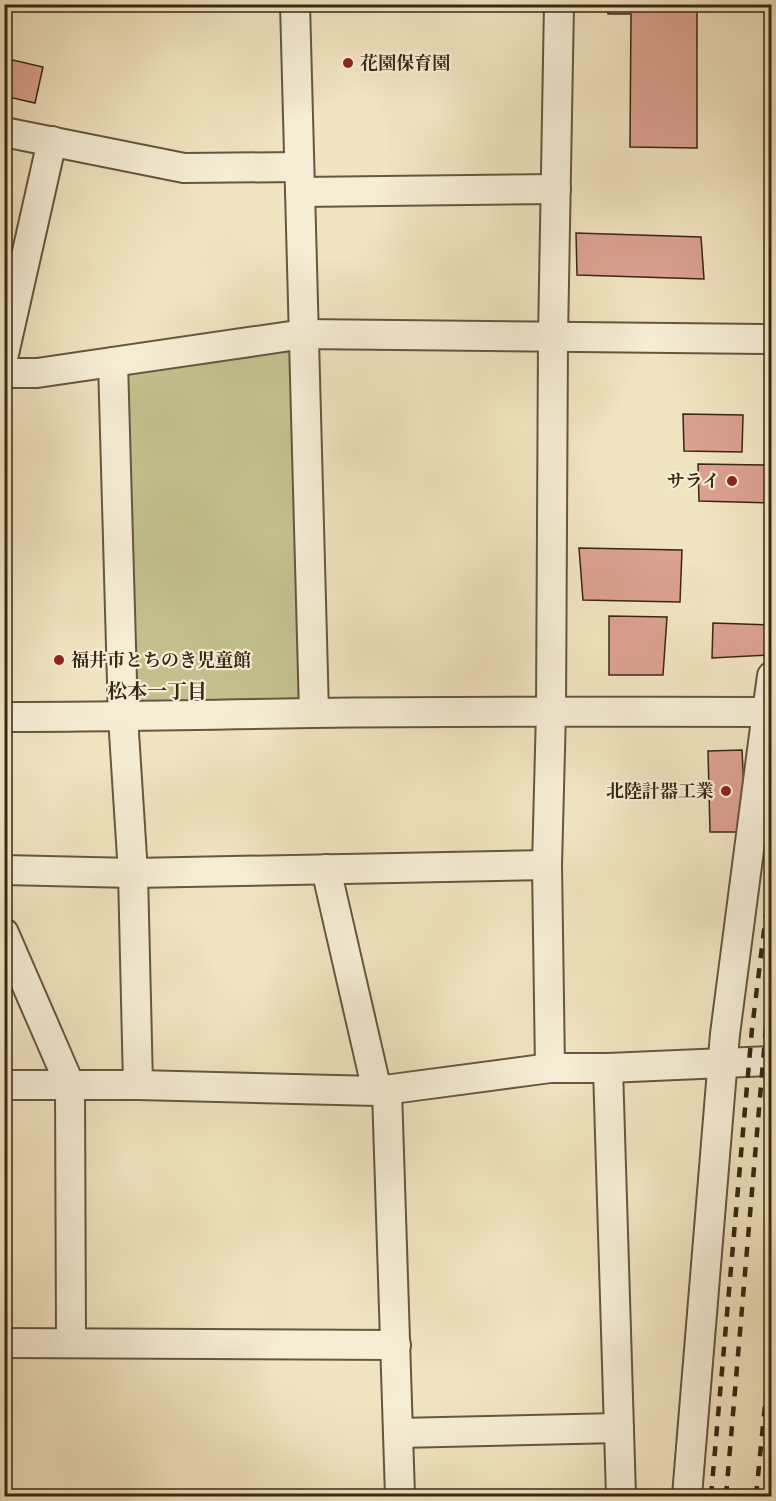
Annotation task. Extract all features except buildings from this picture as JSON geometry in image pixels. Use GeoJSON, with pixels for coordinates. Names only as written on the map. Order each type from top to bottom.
{"type":"FeatureCollection","features":[{"type":"Feature","properties":{"kind":"street"},"geometry":{"type":"LineString","coordinates":[[295,4],[314,713]]}},
{"type":"Feature","properties":{"kind":"street"},"geometry":{"type":"LineString","coordinates":[[550,1068],[547,866],[559,4]]}},
{"type":"Feature","properties":{"kind":"street"},"geometry":{"type":"LineString","coordinates":[[4,132],[184,168],[300,180],[556,189]]}},
{"type":"Feature","properties":{"kind":"street"},"geometry":{"type":"LineString","coordinates":[[4,354],[52,141]]}},
{"type":"Feature","properties":{"kind":"street"},"geometry":{"type":"LineString","coordinates":[[4,373],[36,373],[304,334],[771,339]]}},
{"type":"Feature","properties":{"kind":"street"},"geometry":{"type":"LineString","coordinates":[[113,362],[123,717],[134,873],[138,1085]]}},
{"type":"Feature","properties":{"kind":"street"},"geometry":{"type":"LineString","coordinates":[[687,1497],[726,1022],[771,676]]}},
{"type":"Feature","properties":{"kind":"street"},"geometry":{"type":"LineString","coordinates":[[4,717],[314,713],[767,712]]}},
{"type":"Feature","properties":{"kind":"street"},"geometry":{"type":"LineString","coordinates":[[4,870],[134,873],[547,866]]}},
{"type":"Feature","properties":{"kind":"street"},"geometry":{"type":"LineString","coordinates":[[326,869],[382,1091],[396,1344],[400,1497]]}},
{"type":"Feature","properties":{"kind":"street"},"geometry":{"type":"LineString","coordinates":[[4,933],[70,1085],[71,1343]]}},
{"type":"Feature","properties":{"kind":"street"},"geometry":{"type":"LineString","coordinates":[[4,1085],[138,1085],[382,1091],[550,1068],[608,1068],[771,1061]]}},
{"type":"Feature","properties":{"kind":"street"},"geometry":{"type":"LineString","coordinates":[[608,1068],[621,1497]]}},
{"type":"Feature","properties":{"kind":"street"},"geometry":{"type":"LineString","coordinates":[[4,1343],[396,1344]]}},
{"type":"Feature","properties":{"kind":"street"},"geometry":{"type":"LineString","coordinates":[[398,1433],[619,1428]]}},
{"type":"Feature","properties":{"kind":"shaded area"},"geometry":{"type":"Polygon","coordinates":[[[304,334],[314,713],[123,717],[113,372],[304,334]]]}},
{"type":"Feature","properties":{"kind":"railway"},"geometry":{"type":"LineString","coordinates":[[711,1496],[752,1029],[772,865]]}},
{"type":"Feature","properties":{"kind":"railway"},"geometry":{"type":"LineString","coordinates":[[726,1496],[766,1027],[772,984]]}},
{"type":"Feature","properties":{"kind":"railway"},"geometry":{"type":"LineString","coordinates":[[756,1496],[772,1335]]}},
{"type":"Feature","properties":{"kind":"place","name":"花園保育園"},"geometry":{"type":"Point","coordinates":[348,63]}},
{"type":"Feature","properties":{"kind":"place","name":"サライ"},"geometry":{"type":"Point","coordinates":[732,481]}},
{"type":"Feature","properties":{"kind":"place","name":"福井市とちのき児童館"},"geometry":{"type":"Point","coordinates":[59,660]}},
{"type":"Feature","properties":{"kind":"place","name":"北陸計器工業"},"geometry":{"type":"Point","coordinates":[726,791]}},
{"type":"Feature","properties":{"kind":"district","name":"松本一丁目"},"geometry":{"type":"Point","coordinates":[157,691]}}]}
